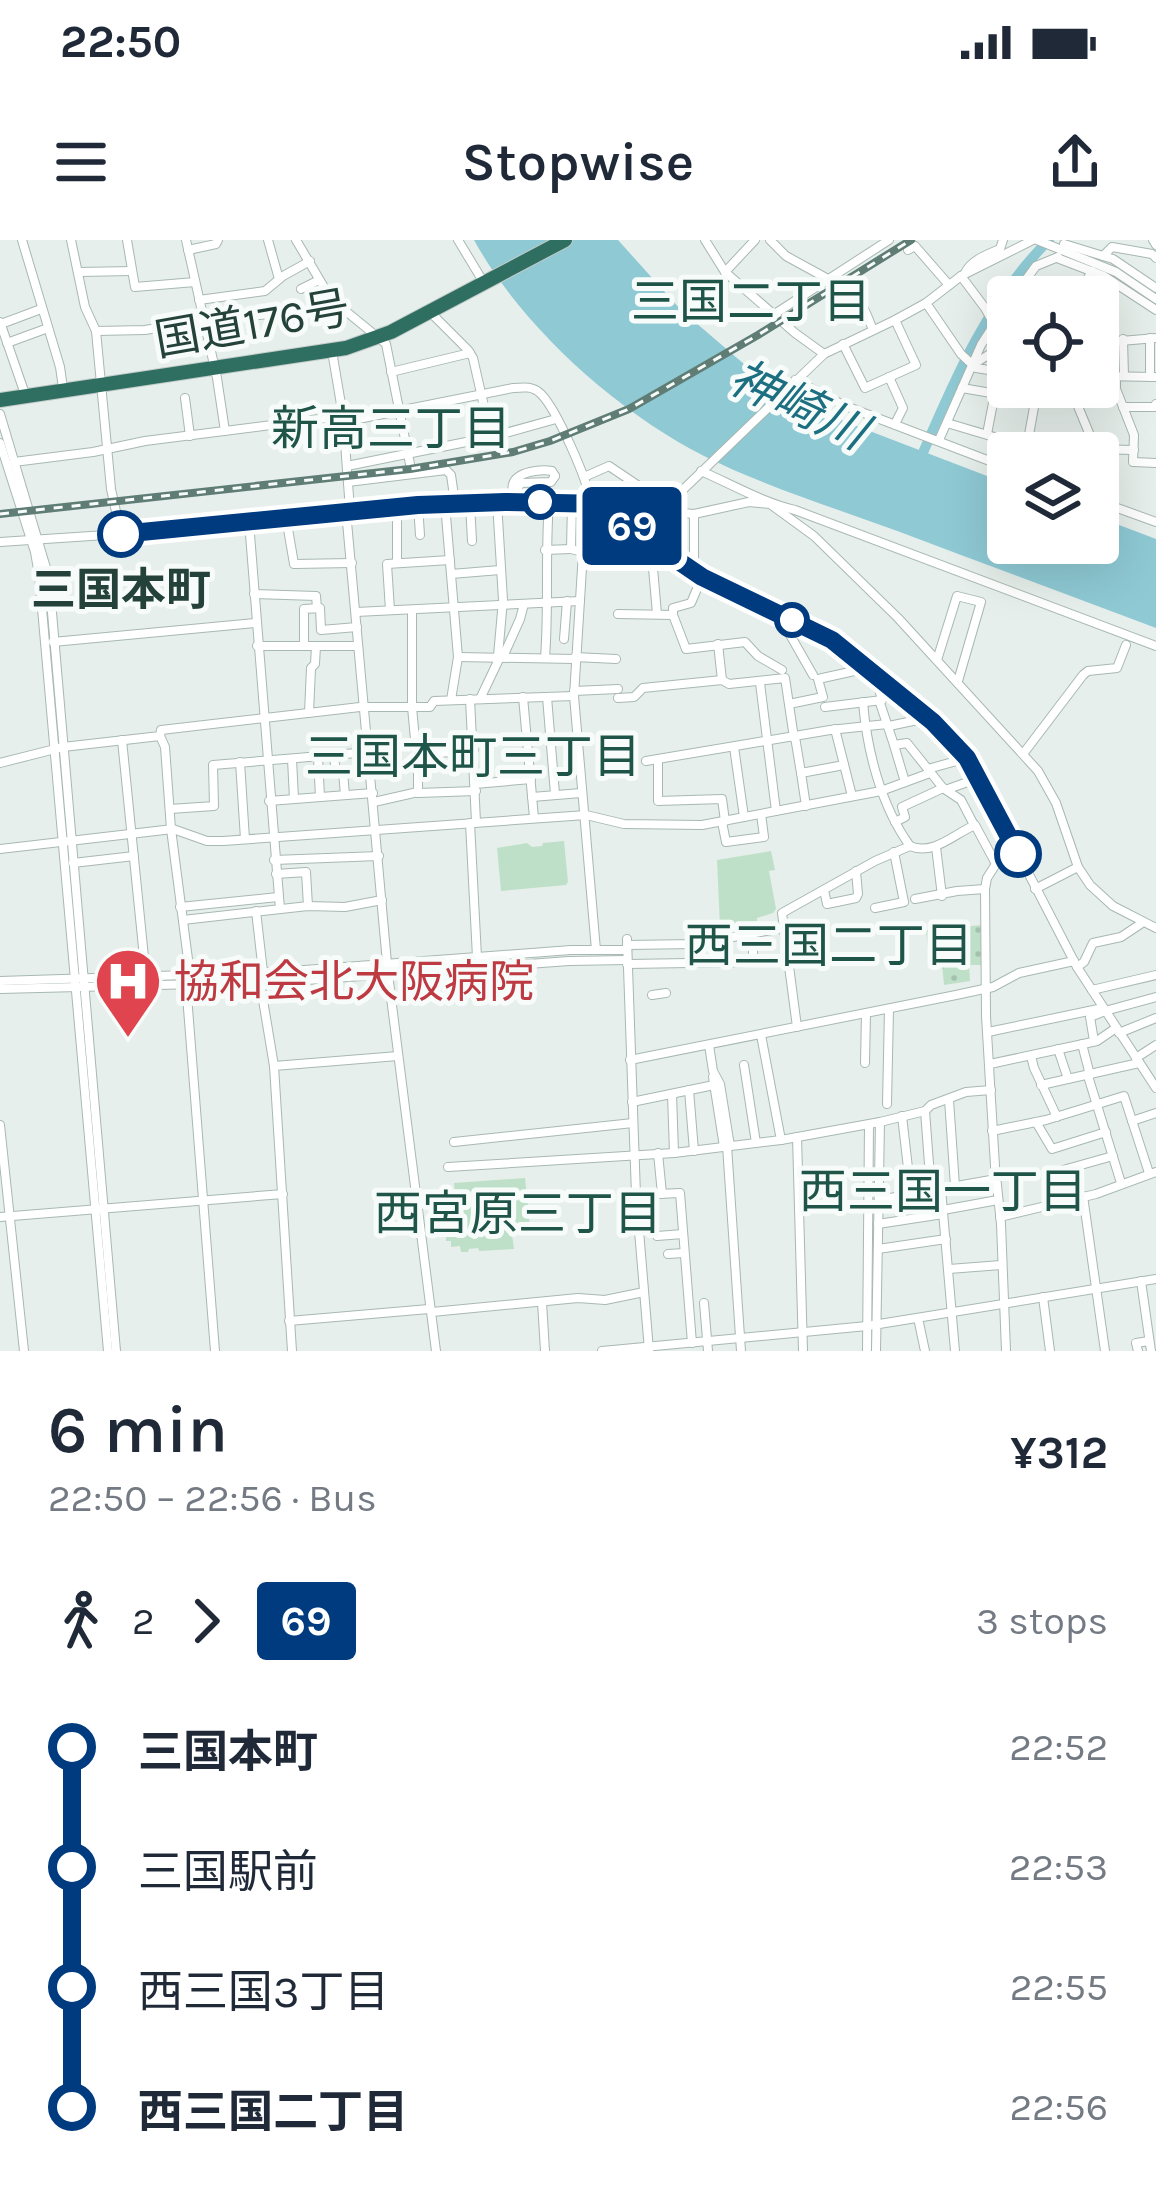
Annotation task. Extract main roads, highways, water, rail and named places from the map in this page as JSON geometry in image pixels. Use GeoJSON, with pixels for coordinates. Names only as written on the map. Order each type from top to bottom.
{"type":"FeatureCollection","features":[{"type":"Feature","properties":{"kind":"highway","name":"国道176号"},"geometry":{"type":"LineString","coordinates":[[0,400],[332,351],[379,337],[565,240]]}},
{"type":"Feature","properties":{"kind":"water","name":"神崎川"},"geometry":{"type":"Polygon","coordinates":[[[474,240],[618,240],[681,310],[758,376],[846,422],[987,476],[987,564],[1119,564],[1119,525],[1156,539],[1156,628],[776,487],[704,456],[638,416],[574,364],[494,272],[474,240]]]}},
{"type":"Feature","properties":{"kind":"waterway"},"geometry":{"type":"LineString","coordinates":[[919,462],[990,316],[1049,240]]}},
{"type":"Feature","properties":{"kind":"railway"},"geometry":{"type":"LineString","coordinates":[[0,514],[410,469],[550,441],[629,409],[911,240]]}},
{"type":"Feature","properties":{"kind":"place","name":"三国本町"},"geometry":{"type":"Point","coordinates":[121,534]}},
{"type":"Feature","properties":{"kind":"place","name":"協和会北大阪病院"},"geometry":{"type":"Point","coordinates":[128,1040]}},
{"type":"Feature","properties":{"kind":"district","name":"三国二丁目"},"geometry":{"type":"Point","coordinates":[751,301]}},
{"type":"Feature","properties":{"kind":"district","name":"新高三丁目"},"geometry":{"type":"Point","coordinates":[391,428]}},
{"type":"Feature","properties":{"kind":"district","name":"三国本町三丁目"},"geometry":{"type":"Point","coordinates":[473,756]}},
{"type":"Feature","properties":{"kind":"district","name":"西三国二丁目"},"geometry":{"type":"Point","coordinates":[829,945]}},
{"type":"Feature","properties":{"kind":"district","name":"西三国一丁目"},"geometry":{"type":"Point","coordinates":[943,1191]}},
{"type":"Feature","properties":{"kind":"district","name":"西宮原三丁目"},"geometry":{"type":"Point","coordinates":[518,1213]}}]}
